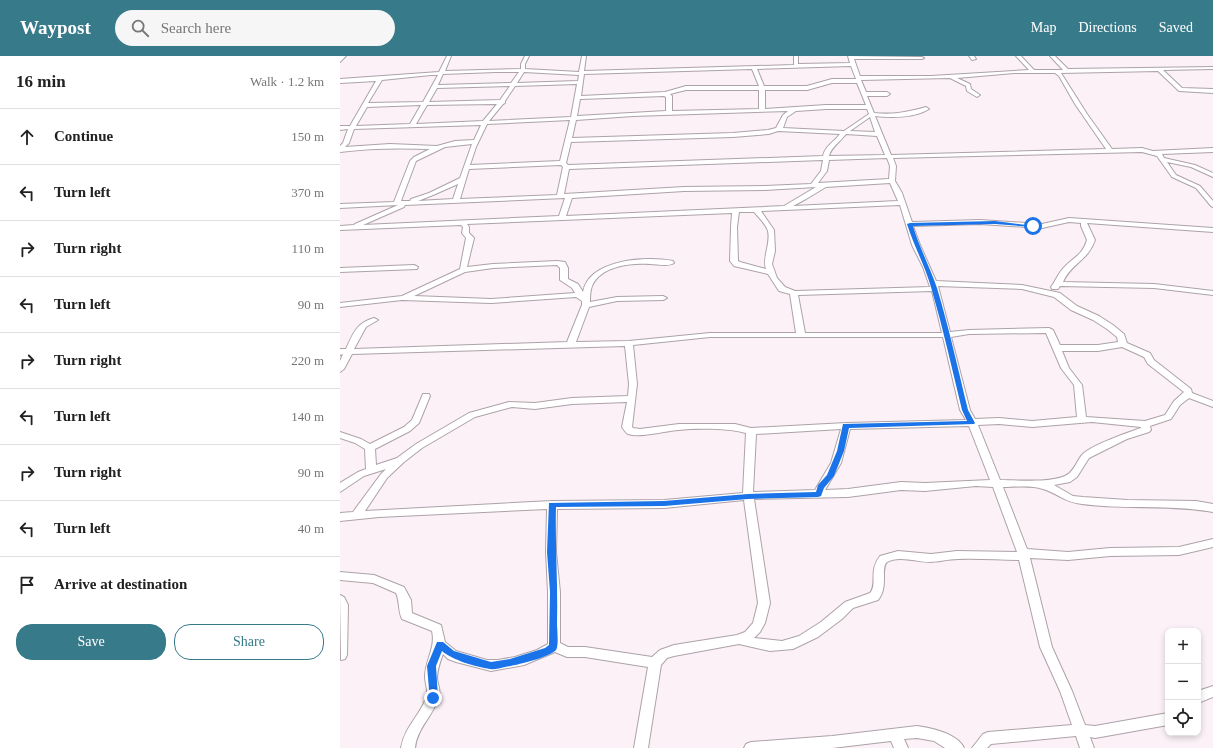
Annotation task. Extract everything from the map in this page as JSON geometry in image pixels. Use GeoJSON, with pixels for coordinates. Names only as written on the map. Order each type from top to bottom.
{"type":"FeatureCollection","features":[{"type":"Feature","properties":{"kind":"main road"},"geometry":{"type":"LineString","coordinates":[[340,60],[343,56]]}},
{"type":"Feature","properties":{"kind":"street"},"geometry":{"type":"LineString","coordinates":[[412,125],[435,87],[440,73],[449,56]]}},
{"type":"Feature","properties":{"kind":"street"},"geometry":{"type":"LineString","coordinates":[[456,201],[475,142],[480,135],[481,128],[503,102],[522,70],[527,56]]}},
{"type":"Feature","properties":{"kind":"street"},"geometry":{"type":"LineString","coordinates":[[560,196],[584,56]]}},
{"type":"Feature","properties":{"kind":"street"},"geometry":{"type":"LineString","coordinates":[[796,56],[796,66]]}},
{"type":"Feature","properties":{"kind":"street"},"geometry":{"type":"LineString","coordinates":[[1018,56],[1033,72]]}},
{"type":"Feature","properties":{"kind":"street"},"geometry":{"type":"LineString","coordinates":[[1052,56],[1066,71]]}},
{"type":"Feature","properties":{"kind":"street"},"geometry":{"type":"LineString","coordinates":[[340,81],[440,73],[522,70],[582,73],[796,66],[852,59],[922,58]]}},
{"type":"Feature","properties":{"kind":"street"},"geometry":{"type":"LineString","coordinates":[[852,59],[879,134],[893,166],[892,181],[899,193],[916,245],[927,267],[965,410],[997,483],[1023,555],[1046,647],[1066,691],[1087,748]]}},
{"type":"Feature","properties":{"kind":"street"},"geometry":{"type":"LineString","coordinates":[[754,67],[762,88],[762,111]]}},
{"type":"Feature","properties":{"kind":"street"},"geometry":{"type":"LineString","coordinates":[[578,98],[666,94],[686,88],[807,88],[832,81],[858,79],[1056,71],[1213,68]]}},
{"type":"Feature","properties":{"kind":"street"},"geometry":{"type":"LineString","coordinates":[[1159,69],[1181,90],[1213,90]]}},
{"type":"Feature","properties":{"kind":"street"},"geometry":{"type":"LineString","coordinates":[[1056,71],[1061,74],[1078,102],[1082,112],[1110,151]]}},
{"type":"Feature","properties":{"kind":"street"},"geometry":{"type":"LineString","coordinates":[[952,76],[968,85],[969,90],[977,95]]}},
{"type":"Feature","properties":{"kind":"street"},"geometry":{"type":"LineString","coordinates":[[380,79],[352,127],[346,143],[340,150],[362,147],[390,146],[436,147],[454,143],[475,142]]}},
{"type":"Feature","properties":{"kind":"street"},"geometry":{"type":"LineString","coordinates":[[435,87],[579,82]]}},
{"type":"Feature","properties":{"kind":"street"},"geometry":{"type":"LineString","coordinates":[[666,94],[668,96],[669,114]]}},
{"type":"Feature","properties":{"kind":"street"},"geometry":{"type":"LineString","coordinates":[[864,94],[887,94]]}},
{"type":"Feature","properties":{"kind":"street"},"geometry":{"type":"LineString","coordinates":[[366,105],[503,102]]}},
{"type":"Feature","properties":{"kind":"street"},"geometry":{"type":"LineString","coordinates":[[340,128],[633,114],[795,110],[826,106],[871,111],[888,116],[903,115],[926,109]]}},
{"type":"Feature","properties":{"kind":"street"},"geometry":{"type":"LineString","coordinates":[[778,129],[781,126],[785,116],[795,110]]}},
{"type":"Feature","properties":{"kind":"street"},"geometry":{"type":"LineString","coordinates":[[814,185],[824,170],[827,152],[844,133],[871,111]]}},
{"type":"Feature","properties":{"kind":"street"},"geometry":{"type":"LineString","coordinates":[[569,140],[632,140],[733,135],[769,132],[778,129],[879,134]]}},
{"type":"Feature","properties":{"kind":"street"},"geometry":{"type":"LineString","coordinates":[[397,204],[404,188],[412,162],[436,147]]}},
{"type":"Feature","properties":{"kind":"street"},"geometry":{"type":"LineString","coordinates":[[467,167],[526,163],[565,165],[826,160],[1142,150],[1154,153],[1213,150]]}},
{"type":"Feature","properties":{"kind":"street"},"geometry":{"type":"LineString","coordinates":[[1154,153],[1162,159],[1174,176],[1198,187],[1213,205]]}},
{"type":"Feature","properties":{"kind":"street"},"geometry":{"type":"LineString","coordinates":[[1162,159],[1193,166],[1213,174]]}},
{"type":"Feature","properties":{"kind":"street"},"geometry":{"type":"LineString","coordinates":[[397,204],[431,194],[463,179]]}},
{"type":"Feature","properties":{"kind":"street"},"geometry":{"type":"LineString","coordinates":[[340,206],[615,194],[684,189],[765,188],[892,181]]}},
{"type":"Feature","properties":{"kind":"street"},"geometry":{"type":"LineString","coordinates":[[785,208],[825,185]]}},
{"type":"Feature","properties":{"kind":"street"},"geometry":{"type":"LineString","coordinates":[[562,218],[569,196]]}},
{"type":"Feature","properties":{"kind":"street"},"geometry":{"type":"LineString","coordinates":[[350,228],[409,203]]}},
{"type":"Feature","properties":{"kind":"street"},"geometry":{"type":"LineString","coordinates":[[340,228],[902,203]]}},
{"type":"Feature","properties":{"kind":"street"},"geometry":{"type":"LineString","coordinates":[[756,209],[768,223],[771,230],[771,251],[768,264],[776,283],[782,289],[794,293],[933,286],[1022,287],[1038,292],[1057,295],[1074,308],[1096,318],[1121,336],[1123,344]]}},
{"type":"Feature","properties":{"kind":"street"},"geometry":{"type":"LineString","coordinates":[[736,210],[734,227],[734,261],[737,264],[771,272]]}},
{"type":"Feature","properties":{"kind":"street"},"geometry":{"type":"LineString","coordinates":[[910,224],[995,222],[1042,226],[1069,220],[1213,230]]}},
{"type":"Feature","properties":{"kind":"street"},"geometry":{"type":"LineString","coordinates":[[1059,284],[1064,272],[1082,258],[1090,243],[1091,240],[1084,226],[1084,221]]}},
{"type":"Feature","properties":{"kind":"street"},"geometry":{"type":"LineString","coordinates":[[462,222],[466,227],[465,233],[470,238],[463,270]]}},
{"type":"Feature","properties":{"kind":"street"},"geometry":{"type":"LineString","coordinates":[[572,344],[586,302],[588,287],[594,278],[601,272],[620,264],[641,260],[670,263]]}},
{"type":"Feature","properties":{"kind":"street"},"geometry":{"type":"LineString","coordinates":[[402,298],[463,270],[493,266],[557,263],[562,264],[564,268],[564,280],[575,286],[579,292],[577,295]]}},
{"type":"Feature","properties":{"kind":"street"},"geometry":{"type":"LineString","coordinates":[[340,270],[414,267]]}},
{"type":"Feature","properties":{"kind":"street"},"geometry":{"type":"LineString","coordinates":[[1038,292],[1050,289],[1059,284],[1154,286],[1213,293]]}},
{"type":"Feature","properties":{"kind":"street"},"geometry":{"type":"LineString","coordinates":[[794,293],[801,336]]}},
{"type":"Feature","properties":{"kind":"street"},"geometry":{"type":"LineString","coordinates":[[340,305],[402,298],[491,301],[577,295],[586,302],[617,299],[662,298]]}},
{"type":"Feature","properties":{"kind":"street"},"geometry":{"type":"LineString","coordinates":[[340,369],[363,325],[374,320]]}},
{"type":"Feature","properties":{"kind":"street"},"geometry":{"type":"LineString","coordinates":[[340,352],[630,343],[672,340],[704,335],[946,335],[969,332],[1049,330],[1065,368],[1078,385],[1082,420]]}},
{"type":"Feature","properties":{"kind":"street"},"geometry":{"type":"LineString","coordinates":[[630,343],[633,384],[632,400],[627,426],[630,431],[640,432],[679,427],[735,427],[751,431],[999,421],[1032,424],[1092,419],[1145,424],[1168,417],[1177,403],[1188,394]]}},
{"type":"Feature","properties":{"kind":"street"},"geometry":{"type":"LineString","coordinates":[[1056,348],[1098,348],[1123,344],[1146,355],[1151,362],[1188,391],[1188,394],[1213,404]]}},
{"type":"Feature","properties":{"kind":"street"},"geometry":{"type":"LineString","coordinates":[[370,448],[407,430],[416,421],[426,396]]}},
{"type":"Feature","properties":{"kind":"street"},"geometry":{"type":"LineString","coordinates":[[356,515],[384,476],[401,460],[419,446],[455,426],[465,418],[486,413],[501,406],[512,404],[535,406],[593,400],[632,400]]}},
{"type":"Feature","properties":{"kind":"street"},"geometry":{"type":"LineString","coordinates":[[340,517],[552,505],[664,504],[748,496],[818,494],[901,486],[925,487],[997,483],[1038,484],[1066,480],[1074,475],[1086,456],[1124,437],[1146,430],[1145,424]]}},
{"type":"Feature","properties":{"kind":"street"},"geometry":{"type":"LineString","coordinates":[[818,494],[821,487],[830,476],[841,451],[846,426]]}},
{"type":"Feature","properties":{"kind":"street"},"geometry":{"type":"LineString","coordinates":[[641,748],[655,663],[663,655],[676,650],[741,640],[755,631],[762,617],[764,603],[748,496],[751,431]]}},
{"type":"Feature","properties":{"kind":"street"},"geometry":{"type":"LineString","coordinates":[[340,435],[358,441],[370,448]]}},
{"type":"Feature","properties":{"kind":"street"},"geometry":{"type":"LineString","coordinates":[[370,448],[371,470]]}},
{"type":"Feature","properties":{"kind":"street"},"geometry":{"type":"LineString","coordinates":[[340,488],[361,474],[401,460]]}},
{"type":"Feature","properties":{"kind":"street"},"geometry":{"type":"LineString","coordinates":[[1038,484],[1047,486],[1072,498],[1083,501],[1127,504],[1196,505],[1213,508]]}},
{"type":"Feature","properties":{"kind":"street"},"geometry":{"type":"LineString","coordinates":[[552,505],[551,552],[554,592],[554,646]]}},
{"type":"Feature","properties":{"kind":"street"},"geometry":{"type":"LineString","coordinates":[[741,640],[759,645],[777,646],[796,644],[809,637],[839,616],[848,606],[868,599],[876,594],[879,585],[879,568],[884,559],[898,555],[931,558],[957,555],[1068,556],[1110,552],[1179,551],[1213,543]]}},
{"type":"Feature","properties":{"kind":"street"},"geometry":{"type":"LineString","coordinates":[[340,576],[374,579],[400,590],[405,600],[406,616],[437,628],[440,637],[440,644],[432,666],[433,698],[408,741],[408,748]]}},
{"type":"Feature","properties":{"kind":"street"},"geometry":{"type":"LineString","coordinates":[[340,600],[342,605],[341,655]]}},
{"type":"Feature","properties":{"kind":"street"},"geometry":{"type":"LineString","coordinates":[[440,644],[451,654],[491,666],[548,651],[554,646]]}},
{"type":"Feature","properties":{"kind":"street"},"geometry":{"type":"LineString","coordinates":[[554,646],[567,652],[585,652],[655,663]]}},
{"type":"Feature","properties":{"kind":"street"},"geometry":{"type":"LineString","coordinates":[[1201,696],[1213,691]]}},
{"type":"Feature","properties":{"kind":"street"},"geometry":{"type":"LineString","coordinates":[[979,748],[988,738],[1080,730],[1095,732],[1165,720]]}},
{"type":"Feature","properties":{"kind":"street"},"geometry":{"type":"LineString","coordinates":[[751,748],[832,742],[918,732],[936,735],[958,748]]}},
{"type":"Feature","properties":{"kind":"street"},"geometry":{"type":"LineString","coordinates":[[895,735],[901,748]]}},
{"type":"Feature","properties":{"kind":"route"},"geometry":{"type":"LineString","coordinates":[[433,698],[431,678],[432,666],[440,644],[451,654],[491,666],[548,651],[554,646],[554,592],[551,552],[552,505],[627,503],[664,504],[748,496],[818,494],[821,487],[830,476],[841,451],[846,426],[972,423],[965,410],[958,377],[934,289],[927,267],[916,245],[910,224],[995,222],[1033,226]]}}]}
